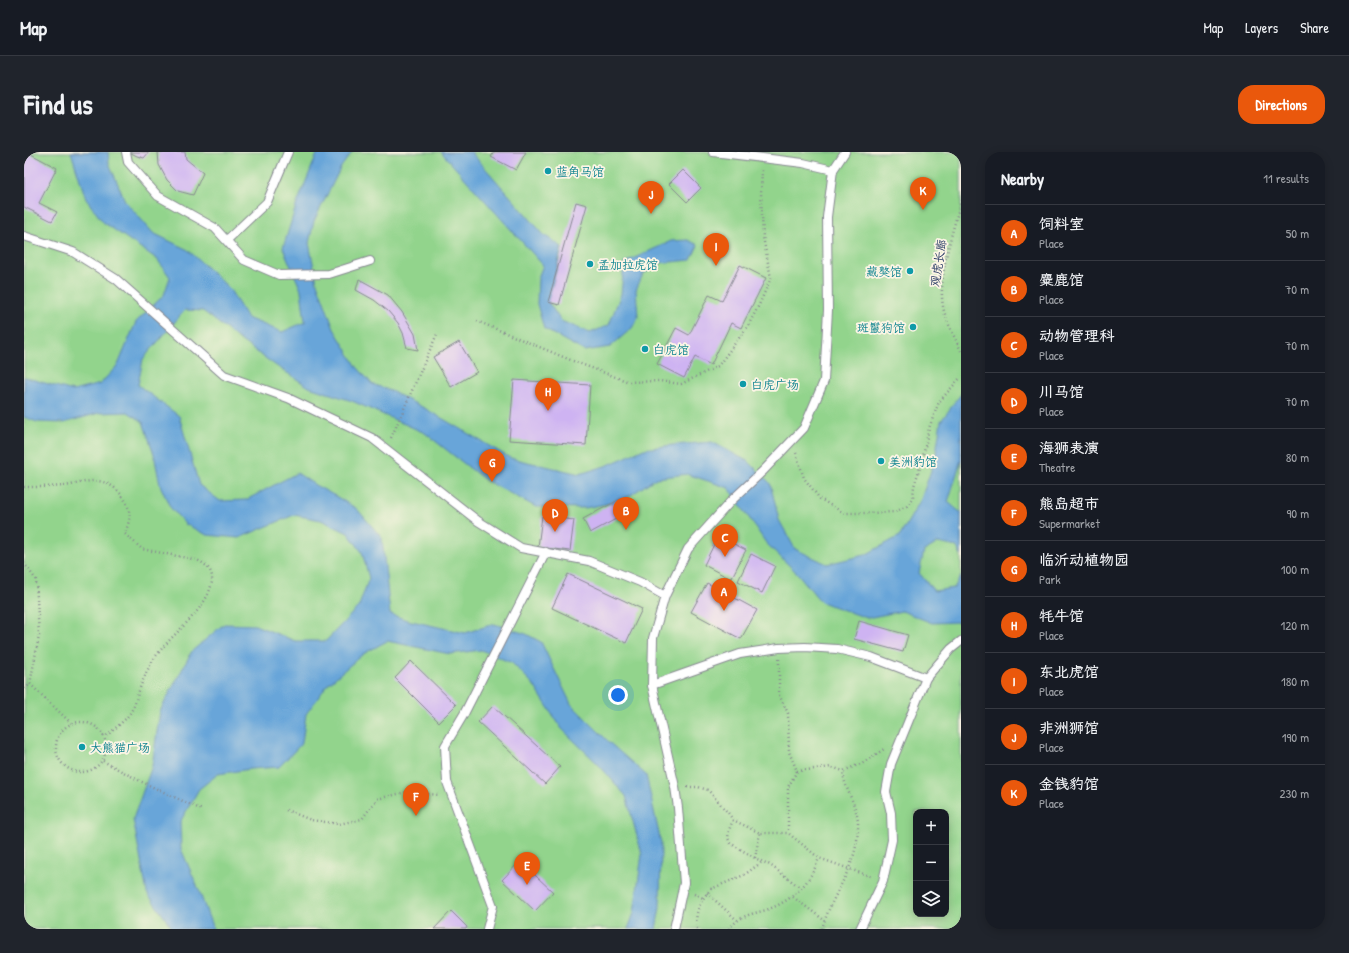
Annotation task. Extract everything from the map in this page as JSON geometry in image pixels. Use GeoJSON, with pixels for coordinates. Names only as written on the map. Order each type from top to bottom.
{"type":"FeatureCollection","features":[{"type":"Feature","properties":{"kind":"lane"},"geometry":{"type":"LineString","coordinates":[[126,152],[128,162],[158,196],[215,228],[244,260],[279,276],[329,274],[370,261]]}},
{"type":"Feature","properties":{"kind":"lane"},"geometry":{"type":"LineString","coordinates":[[227,240],[267,202],[288,152]]}},
{"type":"Feature","properties":{"kind":"lane"},"geometry":{"type":"LineString","coordinates":[[713,152],[803,163],[834,170]]}},
{"type":"Feature","properties":{"kind":"lane"},"geometry":{"type":"LineString","coordinates":[[674,929],[684,884],[675,787],[652,685],[653,638],[665,596],[688,549],[731,501],[764,470],[804,428],[824,381],[828,310],[827,217],[834,170],[845,152]]}},
{"type":"Feature","properties":{"kind":"lane"},"geometry":{"type":"LineString","coordinates":[[24,236],[73,252],[116,279],[224,375],[288,398],[372,438],[478,521],[520,548],[589,561],[640,582],[665,596]]}},
{"type":"Feature","properties":{"kind":"lane"},"geometry":{"type":"LineString","coordinates":[[487,929],[493,906],[447,782],[444,746],[464,714],[546,552]]}},
{"type":"Feature","properties":{"kind":"lane"},"geometry":{"type":"LineString","coordinates":[[860,929],[883,881],[892,840],[891,813],[886,792],[891,764],[926,678],[951,649],[961,641]]}},
{"type":"Feature","properties":{"kind":"lane"},"geometry":{"type":"LineString","coordinates":[[652,685],[740,654],[779,648],[805,647],[838,649],[871,656],[926,678]]}},
{"type":"Feature","properties":{"kind":"path"},"geometry":{"type":"LineString","coordinates":[[476,321],[573,361],[629,382],[660,380],[681,384],[718,366],[748,326],[759,306],[771,278],[763,237],[760,193],[763,158]]}},
{"type":"Feature","properties":{"kind":"path","name":"观虎长廊"},"geometry":{"type":"LineString","coordinates":[[961,200],[944,273],[942,289],[944,311],[961,351]]}},
{"type":"Feature","properties":{"kind":"path"},"geometry":{"type":"LineString","coordinates":[[396,425],[437,334]]}},
{"type":"Feature","properties":{"kind":"path"},"geometry":{"type":"LineString","coordinates":[[792,440],[804,478],[820,499],[844,513],[895,512],[908,506],[913,497],[914,486],[929,428],[939,402],[961,377]]}},
{"type":"Feature","properties":{"kind":"path"},"geometry":{"type":"LineString","coordinates":[[24,487],[65,486],[94,481],[111,485],[118,491],[129,511],[129,519],[125,534],[142,549],[197,560],[205,563],[210,569],[212,577],[211,586],[207,596],[183,627],[160,650],[149,667],[128,716],[105,737]]}},
{"type":"Feature","properties":{"kind":"path"},"geometry":{"type":"LineString","coordinates":[[24,562],[36,580],[39,636],[30,684],[24,690]]}},
{"type":"Feature","properties":{"kind":"path"},"geometry":{"type":"LineString","coordinates":[[779,648],[779,695],[788,713],[789,752],[797,771]]}},
{"type":"Feature","properties":{"kind":"path"},"geometry":{"type":"LineString","coordinates":[[30,684],[71,724]]}},
{"type":"Feature","properties":{"kind":"path"},"geometry":{"type":"LineString","coordinates":[[79,721],[87,722],[101,730],[105,737],[107,745],[103,761],[97,767],[89,771],[72,771],[59,760],[56,752],[58,735],[64,728],[71,724],[79,721]]}},
{"type":"Feature","properties":{"kind":"path"},"geometry":{"type":"LineString","coordinates":[[797,771],[832,767],[843,771],[863,763],[901,738]]}},
{"type":"Feature","properties":{"kind":"path"},"geometry":{"type":"LineString","coordinates":[[103,761],[140,781],[202,810]]}},
{"type":"Feature","properties":{"kind":"path"},"geometry":{"type":"LineString","coordinates":[[788,833],[788,787],[797,771]]}},
{"type":"Feature","properties":{"kind":"path"},"geometry":{"type":"LineString","coordinates":[[822,929],[824,920],[850,868],[855,854],[857,840],[858,822],[856,808],[843,778],[843,771]]}},
{"type":"Feature","properties":{"kind":"path"},"geometry":{"type":"LineString","coordinates":[[675,787],[698,787],[708,790],[733,820],[760,833],[788,833],[819,858],[883,881]]}},
{"type":"Feature","properties":{"kind":"path"},"geometry":{"type":"LineString","coordinates":[[286,810],[311,820],[340,824],[362,819],[377,799],[406,792],[452,796]]}},
{"type":"Feature","properties":{"kind":"path"},"geometry":{"type":"LineString","coordinates":[[733,820],[729,830],[728,838],[730,843],[762,862],[770,865],[801,888]]}},
{"type":"Feature","properties":{"kind":"path"},"geometry":{"type":"LineString","coordinates":[[755,858],[760,833]]}},
{"type":"Feature","properties":{"kind":"path"},"geometry":{"type":"LineString","coordinates":[[729,929],[737,920],[785,902],[793,897],[808,880],[816,867],[819,858]]}},
{"type":"Feature","properties":{"kind":"path"},"geometry":{"type":"LineString","coordinates":[[697,929],[695,921],[700,903],[707,893],[711,889],[744,875],[762,862]]}},
{"type":"Feature","properties":{"kind":"path"},"geometry":{"type":"LineString","coordinates":[[707,893],[737,920]]}},
{"type":"Feature","properties":{"kind":"path"},"geometry":{"type":"LineString","coordinates":[[793,897],[824,920]]}},
{"type":"Feature","properties":{"kind":"green space"},"geometry":{"type":"Polygon","coordinates":[[[24,152],[961,152],[961,929],[24,929],[24,152]]]}},
{"type":"Feature","properties":{"kind":"water"},"geometry":{"type":"Polygon","coordinates":[[[71,152],[108,152],[109,163],[125,201],[153,233],[188,250],[229,288],[247,318],[282,332],[305,322],[301,290],[283,248],[296,206],[318,152],[352,152],[341,167],[314,221],[309,243],[317,283],[334,329],[357,367],[372,384],[391,391],[426,409],[510,458],[580,474],[608,465],[644,449],[712,442],[749,462],[770,483],[779,520],[795,549],[827,564],[865,555],[900,536],[921,499],[935,459],[941,421],[961,394],[961,460],[948,502],[961,513],[961,556],[957,547],[938,543],[924,551],[919,573],[934,591],[954,588],[961,576],[961,620],[959,622],[932,623],[902,611],[867,618],[821,602],[798,574],[766,543],[729,488],[687,474],[656,478],[622,501],[585,508],[536,507],[485,480],[425,433],[352,401],[309,387],[240,340],[203,311],[185,310],[143,359],[138,385],[179,416],[199,485],[220,501],[246,500],[297,473],[357,509],[382,538],[390,614],[407,620],[465,633],[494,624],[526,634],[541,642],[571,704],[612,745],[646,775],[661,843],[660,907],[656,929],[628,929],[634,913],[642,854],[626,796],[599,765],[562,729],[533,684],[512,663],[481,650],[450,654],[387,641],[363,654],[328,684],[306,714],[302,743],[279,767],[250,769],[218,774],[199,789],[180,822],[181,849],[198,888],[213,929],[173,929],[147,893],[133,819],[152,766],[160,711],[192,651],[224,624],[255,625],[295,641],[326,641],[359,606],[369,578],[362,552],[348,533],[321,520],[294,515],[239,538],[207,535],[185,524],[170,507],[160,485],[154,454],[143,422],[128,412],[99,413],[64,423],[37,422],[24,417],[24,377],[73,391],[100,384],[118,365],[136,322],[164,295],[170,277],[157,259],[103,222],[86,199],[71,152]]]}},
{"type":"Feature","properties":{"kind":"water"},"geometry":{"type":"Polygon","coordinates":[[[441,152],[471,152],[544,235],[562,247],[548,302],[561,321],[590,333],[609,325],[621,294],[624,263],[671,241],[688,240],[698,245],[691,260],[660,263],[643,274],[636,290],[638,317],[632,328],[610,347],[584,351],[544,329],[537,304],[538,278],[543,265],[441,152]]]}},
{"type":"Feature","properties":{"kind":"building"},"geometry":{"type":"Polygon","coordinates":[[[129,152],[149,152],[144,158],[129,152]]]}},
{"type":"Feature","properties":{"kind":"building"},"geometry":{"type":"Polygon","coordinates":[[[158,152],[185,152],[186,159],[203,173],[193,195],[178,191],[167,180],[159,165],[158,152]]]}},
{"type":"Feature","properties":{"kind":"building"},"geometry":{"type":"Polygon","coordinates":[[[494,152],[526,152],[516,170],[491,157],[494,152]]]}},
{"type":"Feature","properties":{"kind":"building"},"geometry":{"type":"Polygon","coordinates":[[[29,153],[57,168],[39,203],[57,212],[52,221],[24,207],[24,162],[29,153]]]}},
{"type":"Feature","properties":{"kind":"building"},"geometry":{"type":"Polygon","coordinates":[[[683,170],[701,188],[687,202],[669,184],[683,170]]]}},
{"type":"Feature","properties":{"kind":"building"},"geometry":{"type":"Polygon","coordinates":[[[576,202],[587,205],[559,305],[548,302],[576,202]]]}},
{"type":"Feature","properties":{"kind":"building"},"geometry":{"type":"Polygon","coordinates":[[[740,265],[766,278],[741,328],[731,323],[711,365],[695,357],[684,378],[657,364],[676,328],[689,335],[709,295],[722,301],[740,265]]]}},
{"type":"Feature","properties":{"kind":"building"},"geometry":{"type":"Polygon","coordinates":[[[359,279],[388,295],[402,312],[415,334],[418,350],[407,348],[403,333],[398,323],[388,311],[374,300],[356,290],[359,279]]]}},
{"type":"Feature","properties":{"kind":"building"},"geometry":{"type":"Polygon","coordinates":[[[459,342],[477,372],[451,387],[433,357],[459,342]]]}},
{"type":"Feature","properties":{"kind":"building"},"geometry":{"type":"Polygon","coordinates":[[[514,380],[590,385],[586,445],[509,440],[514,380]]]}},
{"type":"Feature","properties":{"kind":"building"},"geometry":{"type":"Polygon","coordinates":[[[622,498],[629,512],[590,533],[583,519],[622,498]]]}},
{"type":"Feature","properties":{"kind":"building"},"geometry":{"type":"Polygon","coordinates":[[[542,516],[574,520],[570,551],[538,547],[542,516]]]}},
{"type":"Feature","properties":{"kind":"building"},"geometry":{"type":"Polygon","coordinates":[[[718,536],[746,550],[731,579],[704,565],[718,536]]]}},
{"type":"Feature","properties":{"kind":"building"},"geometry":{"type":"Polygon","coordinates":[[[751,554],[775,566],[762,593],[738,581],[751,554]]]}},
{"type":"Feature","properties":{"kind":"building"},"geometry":{"type":"Polygon","coordinates":[[[568,574],[642,609],[626,643],[552,608],[568,574]]]}},
{"type":"Feature","properties":{"kind":"building"},"geometry":{"type":"Polygon","coordinates":[[[707,583],[757,610],[741,639],[691,612],[707,583]]]}},
{"type":"Feature","properties":{"kind":"building"},"geometry":{"type":"Polygon","coordinates":[[[859,621],[908,635],[903,652],[854,639],[859,621]]]}},
{"type":"Feature","properties":{"kind":"building"},"geometry":{"type":"Polygon","coordinates":[[[411,661],[456,705],[439,722],[395,678],[411,661]]]}},
{"type":"Feature","properties":{"kind":"building"},"geometry":{"type":"Polygon","coordinates":[[[493,706],[560,767],[545,784],[478,722],[493,706]]]}},
{"type":"Feature","properties":{"kind":"building"},"geometry":{"type":"Polygon","coordinates":[[[520,861],[553,892],[535,911],[502,880],[520,861]]]}},
{"type":"Feature","properties":{"kind":"building"},"geometry":{"type":"Polygon","coordinates":[[[451,911],[467,927],[466,929],[434,929],[451,911]]]}},
{"type":"Feature","properties":{"kind":"place","name":"蓝角马馆"},"geometry":{"type":"Point","coordinates":[548,171]}},
{"type":"Feature","properties":{"kind":"place","name":"金钱豹馆"},"geometry":{"type":"Point","coordinates":[923,210]}},
{"type":"Feature","properties":{"kind":"place","name":"非洲狮馆"},"geometry":{"type":"Point","coordinates":[651,214]}},
{"type":"Feature","properties":{"kind":"place","name":"孟加拉虎馆"},"geometry":{"type":"Point","coordinates":[590,264]}},
{"type":"Feature","properties":{"kind":"place","name":"东北虎馆"},"geometry":{"type":"Point","coordinates":[716,266]}},
{"type":"Feature","properties":{"kind":"place","name":"藏獒馆"},"geometry":{"type":"Point","coordinates":[910,271]}},
{"type":"Feature","properties":{"kind":"place","name":"斑鬣狗馆"},"geometry":{"type":"Point","coordinates":[913,327]}},
{"type":"Feature","properties":{"kind":"place","name":"白虎馆"},"geometry":{"type":"Point","coordinates":[645,349]}},
{"type":"Feature","properties":{"kind":"place","name":"白虎广场"},"geometry":{"type":"Point","coordinates":[743,384]}},
{"type":"Feature","properties":{"kind":"place","name":"牦牛馆"},"geometry":{"type":"Point","coordinates":[548,411]}},
{"type":"Feature","properties":{"kind":"place","name":"美洲豹馆"},"geometry":{"type":"Point","coordinates":[881,461]}},
{"type":"Feature","properties":{"kind":"place","name":"临沂动植物园"},"geometry":{"type":"Point","coordinates":[492,482]}},
{"type":"Feature","properties":{"kind":"place","name":"麋鹿馆"},"geometry":{"type":"Point","coordinates":[626,530]}},
{"type":"Feature","properties":{"kind":"place","name":"川马馆"},"geometry":{"type":"Point","coordinates":[555,532]}},
{"type":"Feature","properties":{"kind":"place","name":"动物管理科"},"geometry":{"type":"Point","coordinates":[725,557]}},
{"type":"Feature","properties":{"kind":"place","name":"饲料室"},"geometry":{"type":"Point","coordinates":[724,611]}},
{"type":"Feature","properties":{"kind":"place","name":"大熊猫广场"},"geometry":{"type":"Point","coordinates":[82,747]}},
{"type":"Feature","properties":{"kind":"place","name":"熊岛超市"},"geometry":{"type":"Point","coordinates":[416,816]}},
{"type":"Feature","properties":{"kind":"place","name":"海狮表演"},"geometry":{"type":"Point","coordinates":[527,885]}}]}
